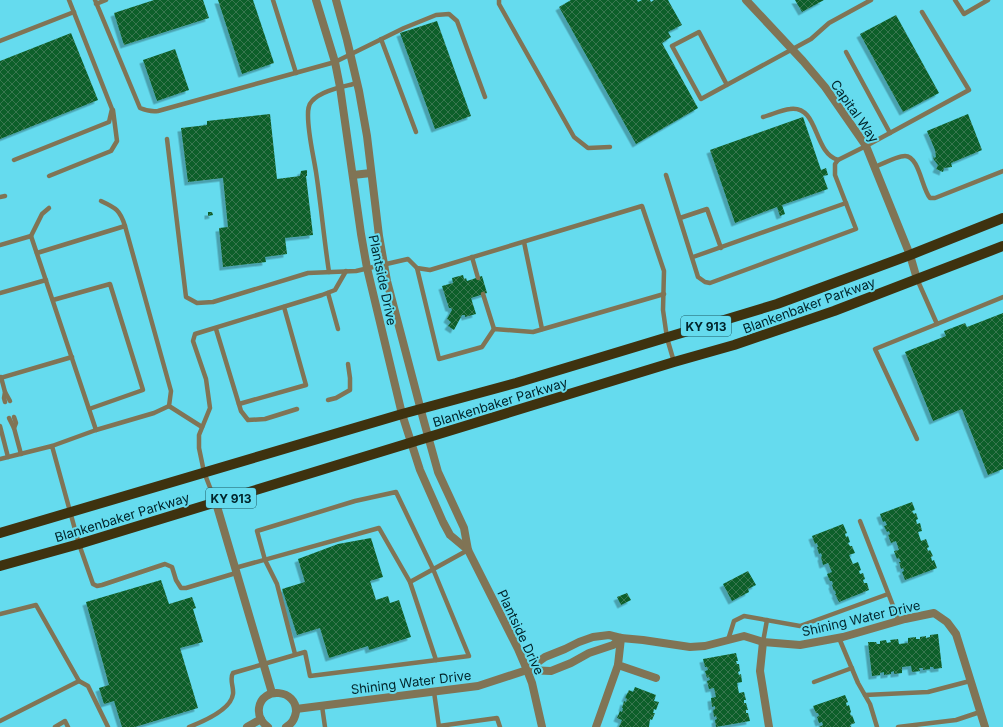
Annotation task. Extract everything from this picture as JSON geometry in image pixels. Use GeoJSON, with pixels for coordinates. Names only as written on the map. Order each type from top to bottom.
{"type":"FeatureCollection","features":[{"type":"Feature","properties":{"kind":"main road","name":"Blankenbaker Parkway"},"geometry":{"type":"LineString","coordinates":[[0,533],[70,511],[402,414],[516,383],[777,304],[910,255],[1003,218]]}},
{"type":"Feature","properties":{"kind":"main road","name":"Blankenbaker Parkway"},"geometry":{"type":"LineString","coordinates":[[0,566],[216,503],[674,362],[734,345],[834,311],[1003,246]]}},
{"type":"Feature","properties":{"kind":"street","name":"Plantside Drive"},"geometry":{"type":"LineString","coordinates":[[316,0],[335,62],[340,87],[360,234],[367,268],[410,443],[423,476],[450,535],[468,550]]}},
{"type":"Feature","properties":{"kind":"street","name":"Plantside Drive"},"geometry":{"type":"LineString","coordinates":[[336,0],[351,54],[367,136],[387,281],[428,438],[438,472],[464,528],[468,550],[527,670],[532,683],[542,727]]}},
{"type":"Feature","properties":{"kind":"street","name":"Capital Way"},"geometry":{"type":"LineString","coordinates":[[750,2],[824,87],[866,146],[910,255],[917,279]]}},
{"type":"Feature","properties":{"kind":"street"},"geometry":{"type":"LineString","coordinates":[[353,175],[371,173]]}},
{"type":"Feature","properties":{"kind":"street"},"geometry":{"type":"LineString","coordinates":[[216,503],[272,693]]}},
{"type":"Feature","properties":{"kind":"street","name":"Shining Water Drive"},"geometry":{"type":"LineString","coordinates":[[296,709],[478,686],[527,670],[545,658],[579,642],[592,637],[609,634],[621,638],[690,647],[705,646],[744,636],[763,642],[800,645],[838,638],[899,620],[934,613],[947,622],[956,634],[985,727]]}},
{"type":"Feature","properties":{"kind":"street"},"geometry":{"type":"LineString","coordinates":[[596,727],[618,665],[621,638]]}},
{"type":"Feature","properties":{"kind":"street","name":"Shining Water Drive"},"geometry":{"type":"LineString","coordinates":[[527,670],[551,671],[613,645],[621,638]]}},
{"type":"Feature","properties":{"kind":"street"},"geometry":{"type":"LineString","coordinates":[[763,642],[760,671],[770,727]]}},
{"type":"Feature","properties":{"kind":"street"},"geometry":{"type":"LineString","coordinates":[[618,665],[656,678]]}},
{"type":"Feature","properties":{"kind":"street"},"geometry":{"type":"LineString","coordinates":[[268,727],[260,719],[259,706],[266,696],[272,693],[281,692],[293,700],[296,709],[295,716],[286,727]]}},
{"type":"Feature","properties":{"kind":"street"},"geometry":{"type":"LineString","coordinates":[[246,727],[260,719]]}},
{"type":"Feature","properties":{"kind":"lane"},"geometry":{"type":"LineString","coordinates":[[48,176],[111,151],[117,141],[112,109],[69,0]]}},
{"type":"Feature","properties":{"kind":"lane"},"geometry":{"type":"LineString","coordinates":[[106,0],[95,2],[140,108],[145,111],[158,111],[335,62],[381,39],[436,15],[449,14],[457,21],[484,97]]}},
{"type":"Feature","properties":{"kind":"lane"},"geometry":{"type":"LineString","coordinates":[[273,0],[296,73]]}},
{"type":"Feature","properties":{"kind":"lane"},"geometry":{"type":"LineString","coordinates":[[499,0],[499,4],[574,136],[588,148],[610,147]]}},
{"type":"Feature","properties":{"kind":"lane"},"geometry":{"type":"LineString","coordinates":[[727,85],[699,32],[672,46],[701,99],[727,85],[792,49],[811,39],[829,23],[871,0]]}},
{"type":"Feature","properties":{"kind":"lane"},"geometry":{"type":"LineString","coordinates":[[955,0],[964,14],[988,0]]}},
{"type":"Feature","properties":{"kind":"lane"},"geometry":{"type":"LineString","coordinates":[[0,41],[74,12]]}},
{"type":"Feature","properties":{"kind":"lane"},"geometry":{"type":"LineString","coordinates":[[666,175],[693,257],[698,277],[705,282],[710,283],[856,229],[835,175],[835,164],[838,160],[969,90],[922,12]]}},
{"type":"Feature","properties":{"kind":"lane"},"geometry":{"type":"LineString","coordinates":[[381,39],[416,132]]}},
{"type":"Feature","properties":{"kind":"lane"},"geometry":{"type":"LineString","coordinates":[[846,52],[890,133]]}},
{"type":"Feature","properties":{"kind":"lane"},"geometry":{"type":"LineString","coordinates":[[329,272],[308,108],[312,101],[320,95],[340,87],[357,83]]}},
{"type":"Feature","properties":{"kind":"lane"},"geometry":{"type":"LineString","coordinates":[[14,160],[109,122],[112,109]]}},
{"type":"Feature","properties":{"kind":"lane"},"geometry":{"type":"LineString","coordinates":[[763,117],[789,109],[801,110],[806,114],[827,153],[831,158],[838,160]]}},
{"type":"Feature","properties":{"kind":"lane"},"geometry":{"type":"LineString","coordinates":[[167,139],[186,297],[197,303],[213,302],[308,273],[356,271],[408,259],[417,268],[439,359],[482,347],[494,329]]}},
{"type":"Feature","properties":{"kind":"lane"},"geometry":{"type":"LineString","coordinates":[[875,167],[904,156],[910,157],[916,164],[926,194],[930,198],[935,198],[1003,171]]}},
{"type":"Feature","properties":{"kind":"lane"},"geometry":{"type":"LineString","coordinates":[[101,201],[115,208],[122,214],[171,391],[169,406]]}},
{"type":"Feature","properties":{"kind":"lane"},"geometry":{"type":"LineString","coordinates":[[693,257],[846,203]]}},
{"type":"Feature","properties":{"kind":"lane"},"geometry":{"type":"LineString","coordinates":[[417,268],[430,270],[642,206],[664,271],[663,310],[667,338],[674,362]]}},
{"type":"Feature","properties":{"kind":"lane"},"geometry":{"type":"LineString","coordinates":[[48,208],[42,214],[31,236],[96,430]]}},
{"type":"Feature","properties":{"kind":"lane"},"geometry":{"type":"LineString","coordinates":[[680,218],[707,209],[721,248]]}},
{"type":"Feature","properties":{"kind":"lane"},"geometry":{"type":"LineString","coordinates":[[37,253],[125,226]]}},
{"type":"Feature","properties":{"kind":"lane"},"geometry":{"type":"LineString","coordinates":[[0,245],[31,236]]}},
{"type":"Feature","properties":{"kind":"lane"},"geometry":{"type":"LineString","coordinates":[[524,242],[542,329]]}},
{"type":"Feature","properties":{"kind":"lane"},"geometry":{"type":"LineString","coordinates":[[472,257],[478,278]]}},
{"type":"Feature","properties":{"kind":"lane"},"geometry":{"type":"LineString","coordinates":[[216,503],[204,472],[199,448],[199,435],[210,408],[206,379],[193,341],[195,334],[328,293],[335,290],[346,271]]}},
{"type":"Feature","properties":{"kind":"lane"},"geometry":{"type":"LineString","coordinates":[[917,279],[937,324]]}},
{"type":"Feature","properties":{"kind":"lane"},"geometry":{"type":"LineString","coordinates":[[0,293],[46,280]]}},
{"type":"Feature","properties":{"kind":"lane"},"geometry":{"type":"LineString","coordinates":[[53,300],[110,284],[143,390],[89,409]]}},
{"type":"Feature","properties":{"kind":"lane"},"geometry":{"type":"LineString","coordinates":[[328,293],[338,329]]}},
{"type":"Feature","properties":{"kind":"lane"},"geometry":{"type":"LineString","coordinates":[[483,294],[494,329]]}},
{"type":"Feature","properties":{"kind":"lane"},"geometry":{"type":"LineString","coordinates":[[494,329],[533,332],[664,294]]}},
{"type":"Feature","properties":{"kind":"lane"},"geometry":{"type":"LineString","coordinates":[[917,439],[876,349],[1003,297]]}},
{"type":"Feature","properties":{"kind":"lane"},"geometry":{"type":"LineString","coordinates":[[239,404],[306,385],[284,307]]}},
{"type":"Feature","properties":{"kind":"lane"},"geometry":{"type":"LineString","coordinates":[[216,328],[241,411],[248,420],[265,419],[298,409]]}},
{"type":"Feature","properties":{"kind":"lane"},"geometry":{"type":"LineString","coordinates":[[8,401],[4,398],[5,392],[0,378],[72,357]]}},
{"type":"Feature","properties":{"kind":"lane"},"geometry":{"type":"LineString","coordinates":[[328,400],[336,398],[350,390],[348,364]]}},
{"type":"Feature","properties":{"kind":"lane"},"geometry":{"type":"LineString","coordinates":[[169,406],[202,427]]}},
{"type":"Feature","properties":{"kind":"lane"},"geometry":{"type":"LineString","coordinates":[[0,459],[52,446],[96,430],[154,413],[169,406]]}},
{"type":"Feature","properties":{"kind":"lane"},"geometry":{"type":"LineString","coordinates":[[12,418],[21,454]]}},
{"type":"Feature","properties":{"kind":"lane"},"geometry":{"type":"LineString","coordinates":[[0,426],[1,435],[8,457]]}},
{"type":"Feature","properties":{"kind":"lane"},"geometry":{"type":"LineString","coordinates":[[52,446],[79,544],[93,584],[97,586],[165,564],[172,566],[178,585],[181,588],[186,588],[265,560],[379,528],[410,582],[436,660]]}},
{"type":"Feature","properties":{"kind":"lane"},"geometry":{"type":"LineString","coordinates":[[189,727],[206,720],[228,704],[234,693],[231,678],[233,673],[295,654],[305,652],[310,676],[469,656],[433,569],[396,492],[355,501],[257,532],[265,560],[277,584],[295,654]]}},
{"type":"Feature","properties":{"kind":"lane"},"geometry":{"type":"LineString","coordinates":[[860,521],[899,620]]}},
{"type":"Feature","properties":{"kind":"lane"},"geometry":{"type":"LineString","coordinates":[[410,582],[468,550]]}},
{"type":"Feature","properties":{"kind":"lane"},"geometry":{"type":"LineString","coordinates":[[728,640],[734,621],[744,616],[800,626],[888,594]]}},
{"type":"Feature","properties":{"kind":"lane"},"geometry":{"type":"LineString","coordinates":[[0,614],[36,605],[79,681],[88,686],[108,727]]}},
{"type":"Feature","properties":{"kind":"lane"},"geometry":{"type":"LineString","coordinates":[[763,642],[768,620]]}},
{"type":"Feature","properties":{"kind":"lane"},"geometry":{"type":"LineString","coordinates":[[838,638],[864,695],[870,704],[877,727]]}},
{"type":"Feature","properties":{"kind":"lane"},"geometry":{"type":"LineString","coordinates":[[814,682],[852,668]]}},
{"type":"Feature","properties":{"kind":"lane"},"geometry":{"type":"LineString","coordinates":[[0,721],[79,681]]}},
{"type":"Feature","properties":{"kind":"lane"},"geometry":{"type":"LineString","coordinates":[[864,695],[928,692],[970,681]]}},
{"type":"Feature","properties":{"kind":"lane"},"geometry":{"type":"LineString","coordinates":[[434,692],[439,727],[497,718],[500,727]]}},
{"type":"Feature","properties":{"kind":"lane"},"geometry":{"type":"LineString","coordinates":[[322,706],[325,727]]}},
{"type":"Feature","properties":{"kind":"lane"},"geometry":{"type":"LineString","coordinates":[[898,727],[956,720],[980,712]]}},
{"type":"Feature","properties":{"kind":"lane"},"geometry":{"type":"LineString","coordinates":[[55,727],[65,721],[68,727]]}},
{"type":"Feature","properties":{"kind":"building"},"geometry":{"type":"Polygon","coordinates":[[[154,0],[203,0],[209,18],[124,45],[114,13],[154,0]]]}},
{"type":"Feature","properties":{"kind":"building"},"geometry":{"type":"Polygon","coordinates":[[[218,0],[253,0],[274,63],[242,74],[218,0]]]}},
{"type":"Feature","properties":{"kind":"building"},"geometry":{"type":"Polygon","coordinates":[[[571,0],[637,0],[638,2],[642,0],[650,0],[651,2],[654,0],[668,0],[682,25],[668,32],[671,37],[662,43],[698,108],[636,144],[559,7],[571,0]]]}},
{"type":"Feature","properties":{"kind":"building"},"geometry":{"type":"Polygon","coordinates":[[[795,0],[824,0],[802,12],[795,0]]]}},
{"type":"Feature","properties":{"kind":"building"},"geometry":{"type":"Polygon","coordinates":[[[896,15],[939,93],[903,112],[860,34],[896,15]]]}},
{"type":"Feature","properties":{"kind":"building"},"geometry":{"type":"Polygon","coordinates":[[[437,21],[471,116],[435,129],[400,33],[437,21]]]}},
{"type":"Feature","properties":{"kind":"building"},"geometry":{"type":"Polygon","coordinates":[[[71,33],[98,100],[0,139],[0,61],[71,33]]]}},
{"type":"Feature","properties":{"kind":"building"},"geometry":{"type":"Polygon","coordinates":[[[175,49],[189,90],[157,101],[143,60],[175,49]]]}},
{"type":"Feature","properties":{"kind":"building"},"geometry":{"type":"Polygon","coordinates":[[[270,114],[277,179],[300,176],[301,171],[307,170],[306,176],[313,235],[285,238],[287,254],[265,257],[266,262],[223,267],[219,228],[228,227],[223,178],[188,182],[181,128],[207,125],[207,121],[270,114]]]}},
{"type":"Feature","properties":{"kind":"building"},"geometry":{"type":"Polygon","coordinates":[[[968,114],[982,150],[951,163],[952,167],[944,168],[943,172],[936,169],[938,165],[934,160],[932,154],[934,158],[936,157],[935,150],[927,131],[968,114]]]}},
{"type":"Feature","properties":{"kind":"building"},"geometry":{"type":"Polygon","coordinates":[[[803,117],[821,170],[826,168],[828,175],[823,176],[828,189],[782,205],[785,214],[780,216],[777,207],[735,223],[710,150],[803,117]]]}},
{"type":"Feature","properties":{"kind":"building"},"geometry":{"type":"Polygon","coordinates":[[[208,212],[212,212],[213,215],[208,216],[208,212]]]}},
{"type":"Feature","properties":{"kind":"building"},"geometry":{"type":"Polygon","coordinates":[[[463,275],[464,279],[466,278],[467,281],[482,276],[487,293],[471,298],[476,314],[465,317],[465,315],[462,315],[454,330],[448,326],[451,322],[447,319],[452,310],[449,308],[442,286],[453,283],[452,278],[463,275]]]}},
{"type":"Feature","properties":{"kind":"building"},"geometry":{"type":"Polygon","coordinates":[[[1003,313],[1003,469],[988,475],[962,409],[933,421],[905,352],[946,336],[944,331],[965,323],[967,327],[1003,313]]]}},
{"type":"Feature","properties":{"kind":"building"},"geometry":{"type":"Polygon","coordinates":[[[912,502],[915,510],[912,511],[914,514],[916,513],[918,519],[916,520],[917,524],[920,523],[922,531],[918,532],[921,541],[926,539],[929,547],[927,548],[928,551],[930,550],[933,556],[931,557],[932,561],[934,560],[937,568],[905,580],[902,572],[904,571],[903,568],[901,569],[899,562],[901,562],[899,558],[897,559],[894,551],[899,550],[896,541],[891,543],[888,535],[890,534],[889,531],[887,532],[884,526],[887,525],[885,521],[883,522],[880,514],[912,502]]]}},
{"type":"Feature","properties":{"kind":"building"},"geometry":{"type":"Polygon","coordinates":[[[843,524],[847,533],[845,534],[846,537],[848,536],[850,542],[848,543],[852,546],[855,553],[849,555],[853,564],[858,562],[861,570],[859,571],[860,574],[863,573],[865,579],[863,580],[864,583],[867,583],[869,590],[839,602],[832,585],[832,581],[830,581],[827,574],[832,572],[828,563],[823,565],[821,553],[819,554],[817,543],[815,544],[812,536],[843,524]]]}},
{"type":"Feature","properties":{"kind":"building"},"geometry":{"type":"Polygon","coordinates":[[[371,538],[383,577],[370,581],[376,600],[388,596],[390,603],[399,600],[411,637],[369,650],[368,646],[329,658],[320,628],[297,635],[282,589],[305,582],[298,559],[338,544],[371,538]]]}},
{"type":"Feature","properties":{"kind":"building"},"geometry":{"type":"Polygon","coordinates":[[[748,571],[756,585],[748,589],[749,592],[732,601],[723,584],[748,571]]]}},
{"type":"Feature","properties":{"kind":"building"},"geometry":{"type":"Polygon","coordinates":[[[161,580],[169,604],[192,597],[196,608],[193,609],[203,642],[180,648],[198,708],[135,727],[122,727],[114,701],[104,704],[99,688],[109,685],[86,602],[161,580]]]}},
{"type":"Feature","properties":{"kind":"building"},"geometry":{"type":"Polygon","coordinates":[[[627,593],[631,600],[621,605],[617,597],[627,593]]]}},
{"type":"Feature","properties":{"kind":"building"},"geometry":{"type":"Polygon","coordinates":[[[938,634],[942,668],[934,669],[933,667],[930,667],[930,669],[923,670],[923,668],[919,668],[920,671],[912,672],[911,666],[902,667],[902,673],[894,674],[894,671],[891,672],[891,674],[884,675],[884,672],[880,673],[880,675],[872,676],[868,642],[876,642],[877,644],[880,644],[880,641],[886,640],[887,643],[891,642],[890,640],[898,639],[899,644],[908,643],[908,638],[916,637],[916,639],[920,639],[920,637],[926,636],[926,638],[930,637],[930,635],[938,634]]]}},
{"type":"Feature","properties":{"kind":"building"},"geometry":{"type":"Polygon","coordinates":[[[736,653],[738,661],[736,661],[737,664],[739,664],[740,671],[738,672],[739,675],[741,674],[742,682],[737,683],[739,693],[744,692],[746,700],[744,700],[744,703],[746,703],[748,710],[746,710],[746,713],[748,713],[750,721],[716,727],[715,720],[717,719],[716,716],[714,717],[713,710],[715,709],[715,706],[712,707],[711,698],[716,697],[714,688],[709,689],[707,681],[710,680],[709,677],[707,678],[705,671],[708,670],[707,667],[705,667],[703,659],[736,653]]]}},
{"type":"Feature","properties":{"kind":"building"},"geometry":{"type":"Polygon","coordinates":[[[635,687],[656,695],[654,701],[659,702],[656,710],[654,709],[653,713],[655,713],[652,720],[650,719],[649,727],[619,727],[622,720],[617,718],[620,711],[622,712],[624,701],[626,702],[627,699],[625,698],[629,690],[633,692],[635,687]]]}},
{"type":"Feature","properties":{"kind":"building"},"geometry":{"type":"Polygon","coordinates":[[[845,695],[848,702],[846,703],[847,706],[849,705],[851,716],[852,715],[855,723],[850,725],[851,727],[819,727],[823,725],[822,722],[819,723],[817,717],[819,716],[818,713],[816,713],[813,706],[845,695]]]}}]}
